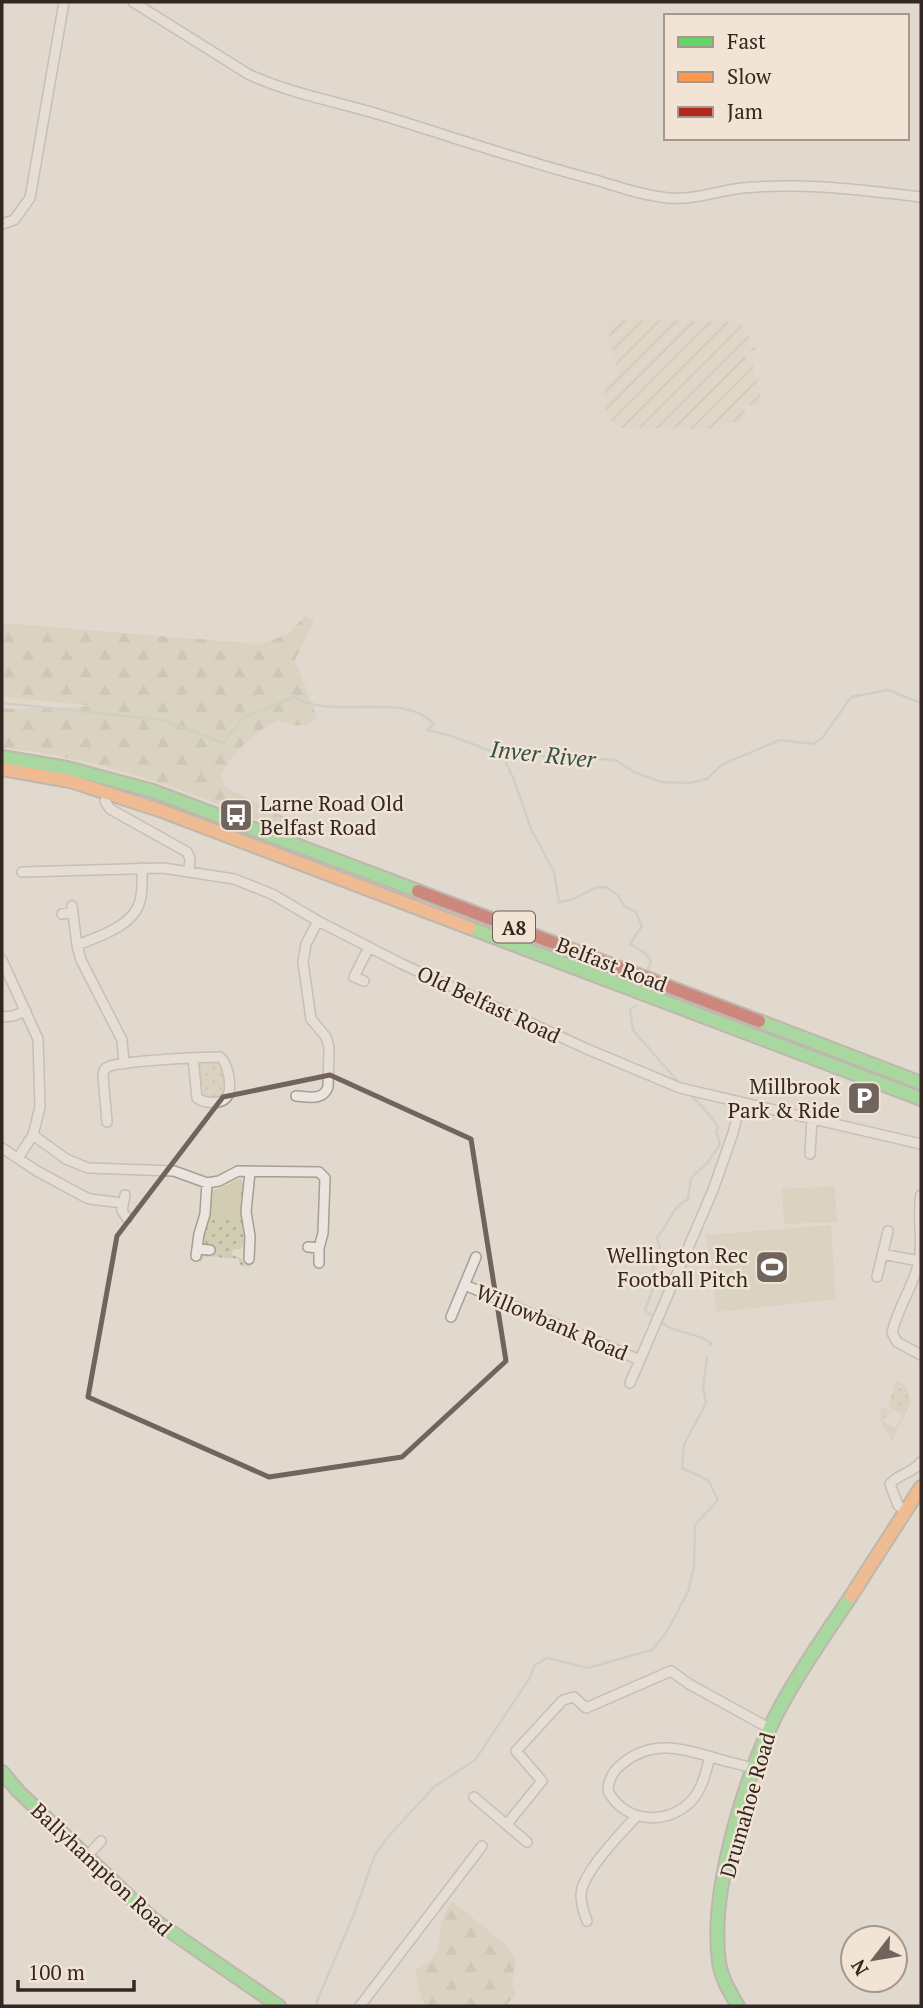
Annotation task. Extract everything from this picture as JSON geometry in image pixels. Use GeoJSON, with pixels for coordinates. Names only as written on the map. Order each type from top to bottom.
{"type":"FeatureCollection","features":[{"type":"Feature","properties":{"kind":"main road","name":"Belfast Road"},"geometry":{"type":"LineString","coordinates":[[2,757],[68,767],[104,776],[231,820],[921,1083]]}},
{"type":"Feature","properties":{"kind":"main road","name":"A8"},"geometry":{"type":"LineString","coordinates":[[2,769],[70,781],[108,792]]}},
{"type":"Feature","properties":{"kind":"main road","name":"Belfast Road"},"geometry":{"type":"LineString","coordinates":[[108,792],[921,1099]]}},
{"type":"Feature","properties":{"kind":"main road","name":"Drumahoe Road"},"geometry":{"type":"LineString","coordinates":[[737,2006],[722,1973],[718,1926],[729,1855],[769,1728],[782,1703],[921,1487]]}},
{"type":"Feature","properties":{"kind":"main road","name":"Ballyhampton Road"},"geometry":{"type":"LineString","coordinates":[[2,1772],[154,1920],[279,2006]]}},
{"type":"Feature","properties":{"kind":"street"},"geometry":{"type":"LineString","coordinates":[[2,224],[14,220],[30,198],[64,2]]}},
{"type":"Feature","properties":{"kind":"street"},"geometry":{"type":"LineString","coordinates":[[133,2],[248,74],[268,83],[382,115],[556,170],[645,193],[667,198],[685,198],[741,188],[798,186],[837,187],[921,197]]}},
{"type":"Feature","properties":{"kind":"street"},"geometry":{"type":"LineString","coordinates":[[108,792],[105,801],[110,809],[187,852],[190,858],[189,870]]}},
{"type":"Feature","properties":{"kind":"street"},"geometry":{"type":"LineString","coordinates":[[77,945],[111,931],[134,914],[141,900],[142,867]]}},
{"type":"Feature","properties":{"kind":"street","name":"Old Belfast Road"},"geometry":{"type":"LineString","coordinates":[[22,872],[142,867],[189,870],[234,879],[272,894],[369,947],[587,1049],[680,1088],[921,1144]]}},
{"type":"Feature","properties":{"kind":"street"},"geometry":{"type":"LineString","coordinates":[[62,914],[73,909],[77,945],[122,1040],[124,1064]]}},
{"type":"Feature","properties":{"kind":"street"},"geometry":{"type":"LineString","coordinates":[[296,1096],[320,1097],[326,1094],[328,1087],[329,1047],[326,1037],[311,1019],[303,961],[306,944],[318,921]]}},
{"type":"Feature","properties":{"kind":"street"},"geometry":{"type":"LineString","coordinates":[[364,981],[354,977],[369,947]]}},
{"type":"Feature","properties":{"kind":"street"},"geometry":{"type":"LineString","coordinates":[[2,960],[38,1039],[40,1107],[33,1135],[18,1158]]}},
{"type":"Feature","properties":{"kind":"street"},"geometry":{"type":"LineString","coordinates":[[2,1017],[26,1011]]}},
{"type":"Feature","properties":{"kind":"street"},"geometry":{"type":"LineString","coordinates":[[110,1119],[104,1071],[109,1066],[193,1058],[220,1057],[228,1066],[229,1094],[226,1098],[218,1102],[206,1102],[197,1098],[193,1058]]}},
{"type":"Feature","properties":{"kind":"street","name":"Willowbank Road"},"geometry":{"type":"LineString","coordinates":[[630,1382],[719,1173],[741,1102]]}},
{"type":"Feature","properties":{"kind":"street"},"geometry":{"type":"LineString","coordinates":[[810,1154],[812,1117]]}},
{"type":"Feature","properties":{"kind":"street"},"geometry":{"type":"LineString","coordinates":[[33,1135],[66,1159],[88,1168],[174,1171],[207,1183],[219,1181],[238,1171],[319,1172],[325,1178],[319,1263]]}},
{"type":"Feature","properties":{"kind":"street"},"geometry":{"type":"LineString","coordinates":[[2,1148],[59,1185],[90,1199],[124,1199],[122,1211],[127,1218]]}},
{"type":"Feature","properties":{"kind":"street"},"geometry":{"type":"LineString","coordinates":[[246,1255],[250,1236],[246,1212],[250,1172]]}},
{"type":"Feature","properties":{"kind":"street"},"geometry":{"type":"LineString","coordinates":[[207,1183],[205,1214],[197,1252],[210,1250]]}},
{"type":"Feature","properties":{"kind":"street"},"geometry":{"type":"LineString","coordinates":[[921,1195],[918,1216],[919,1261],[901,1303],[892,1333],[897,1342],[921,1355]]}},
{"type":"Feature","properties":{"kind":"street"},"geometry":{"type":"LineString","coordinates":[[877,1277],[888,1231]]}},
{"type":"Feature","properties":{"kind":"street"},"geometry":{"type":"LineString","coordinates":[[308,1247],[319,1248]]}},
{"type":"Feature","properties":{"kind":"street"},"geometry":{"type":"LineString","coordinates":[[882,1254],[919,1261]]}},
{"type":"Feature","properties":{"kind":"street","name":"Willowbank Road"},"geometry":{"type":"LineString","coordinates":[[451,1317],[475,1257]]}},
{"type":"Feature","properties":{"kind":"street","name":"Willowbank Road"},"geometry":{"type":"LineString","coordinates":[[465,1285],[640,1360]]}},
{"type":"Feature","properties":{"kind":"street"},"geometry":{"type":"LineString","coordinates":[[906,1512],[897,1503],[890,1483],[915,1469],[921,1462]]}},
{"type":"Feature","properties":{"kind":"street"},"geometry":{"type":"LineString","coordinates":[[507,1824],[542,1781],[516,1751],[563,1700],[574,1697],[586,1708],[671,1671],[689,1684],[769,1728]]}},
{"type":"Feature","properties":{"kind":"street"},"geometry":{"type":"LineString","coordinates":[[710,1757],[700,1789],[683,1808],[667,1816],[636,1817],[624,1810],[608,1791],[611,1777],[622,1764],[642,1751],[664,1746],[681,1748],[755,1769]]}},
{"type":"Feature","properties":{"kind":"street"},"geometry":{"type":"LineString","coordinates":[[474,1797],[527,1842]]}},
{"type":"Feature","properties":{"kind":"street"},"geometry":{"type":"LineString","coordinates":[[587,1921],[581,1903],[582,1888],[606,1849],[636,1817]]}},
{"type":"Feature","properties":{"kind":"street"},"geometry":{"type":"LineString","coordinates":[[88,1855],[101,1841]]}},
{"type":"Feature","properties":{"kind":"street"},"geometry":{"type":"LineString","coordinates":[[360,2006],[482,1846]]}},
{"type":"Feature","properties":{"kind":"highlighted area"},"geometry":{"type":"Polygon","coordinates":[[[330,1075],[471,1139],[506,1361],[402,1457],[269,1477],[88,1397],[117,1236],[223,1097],[330,1075]]]}},
{"type":"Feature","properties":{"kind":"shaded area"},"geometry":{"type":"Polygon","coordinates":[[[611,319],[740,322],[757,350],[743,353],[753,366],[763,405],[746,405],[742,422],[730,422],[718,429],[621,428],[610,419],[605,408],[604,386],[618,374],[608,330],[611,319]]]}},
{"type":"Feature","properties":{"kind":"green space"},"geometry":{"type":"Polygon","coordinates":[[[305,616],[314,621],[295,660],[317,717],[303,725],[277,720],[245,743],[221,774],[226,787],[287,818],[294,831],[284,830],[146,778],[75,759],[2,748],[2,709],[94,706],[2,697],[2,623],[258,644],[287,635],[305,616]]]}},
{"type":"Feature","properties":{"kind":"green space"},"geometry":{"type":"Polygon","coordinates":[[[203,1061],[219,1061],[226,1084],[222,1097],[215,1099],[200,1096],[197,1065],[203,1061]]]}},
{"type":"Feature","properties":{"kind":"green space"},"geometry":{"type":"Polygon","coordinates":[[[240,1179],[245,1187],[242,1209],[246,1244],[240,1249],[233,1249],[232,1255],[241,1258],[244,1264],[251,1267],[241,1266],[238,1259],[204,1256],[201,1262],[199,1258],[205,1253],[206,1246],[200,1242],[208,1197],[211,1195],[210,1216],[240,1217],[234,1182],[225,1184],[240,1179]]]}},
{"type":"Feature","properties":{"kind":"green space"},"geometry":{"type":"Polygon","coordinates":[[[234,1182],[241,1185],[240,1217],[237,1220],[213,1219],[210,1216],[212,1191],[234,1182]]]}},
{"type":"Feature","properties":{"kind":"green space"},"geometry":{"type":"Polygon","coordinates":[[[835,1186],[837,1222],[784,1224],[782,1189],[835,1186]]]}},
{"type":"Feature","properties":{"kind":"green space","name":"Wellington Rec Football Pitch"},"geometry":{"type":"Polygon","coordinates":[[[831,1225],[836,1299],[717,1312],[706,1235],[831,1225]]]}},
{"type":"Feature","properties":{"kind":"green space"},"geometry":{"type":"Polygon","coordinates":[[[896,1380],[906,1386],[911,1402],[892,1440],[881,1423],[880,1409],[882,1407],[890,1410],[883,1421],[895,1428],[903,1415],[888,1407],[896,1380]]]}},
{"type":"Feature","properties":{"kind":"green space"},"geometry":{"type":"Polygon","coordinates":[[[453,1902],[505,1944],[516,1960],[512,1983],[516,1995],[505,2006],[425,2006],[416,1969],[428,1963],[434,1955],[438,1947],[442,1920],[453,1902]]]}},
{"type":"Feature","properties":{"kind":"waterway","name":"Inver River"},"geometry":{"type":"LineString","coordinates":[[2,703],[163,720],[223,743],[244,717],[294,697],[310,704],[328,707],[404,709],[421,714],[434,724],[427,730],[499,754],[538,755],[566,760],[604,759],[617,761],[634,772],[661,782],[689,783],[707,779],[721,765],[780,740],[813,744],[823,737],[851,697],[888,690],[921,703]]}},
{"type":"Feature","properties":{"kind":"waterway"},"geometry":{"type":"LineString","coordinates":[[505,755],[531,829],[554,872],[559,902],[571,900],[595,888],[606,887],[618,895],[625,907],[635,911],[642,926],[630,944],[645,953],[651,961],[648,970]]}},
{"type":"Feature","properties":{"kind":"waterway"},"geometry":{"type":"LineString","coordinates":[[636,1006],[630,1009],[633,1030],[682,1086]]}},
{"type":"Feature","properties":{"kind":"waterway"},"geometry":{"type":"LineString","coordinates":[[651,1315],[645,1310],[656,1281],[651,1256],[660,1248],[657,1237],[677,1207],[688,1199],[691,1178],[708,1162],[720,1144],[716,1124],[689,1093]]}},
{"type":"Feature","properties":{"kind":"waterway"},"geometry":{"type":"LineString","coordinates":[[662,1323],[705,1339],[710,1345]]}},
{"type":"Feature","properties":{"kind":"waterway"},"geometry":{"type":"LineString","coordinates":[[315,2006],[354,1914],[374,1857],[386,1839],[434,1787],[475,1760],[529,1679],[535,1665],[547,1658],[587,1668],[652,1650],[666,1633],[688,1592],[694,1567],[695,1525],[718,1500],[708,1480],[682,1468],[684,1445],[706,1403],[703,1387],[707,1358]]}},
{"type":"Feature","properties":{"kind":"traffic: fast"},"geometry":{"type":"LineString","coordinates":[[2,757],[67,768],[153,791],[418,891]]}},
{"type":"Feature","properties":{"kind":"traffic: fast"},"geometry":{"type":"LineString","coordinates":[[470,928],[921,1099]]}},
{"type":"Feature","properties":{"kind":"traffic: fast"},"geometry":{"type":"LineString","coordinates":[[759,1021],[921,1083]]}},
{"type":"Feature","properties":{"kind":"traffic: fast"},"geometry":{"type":"LineString","coordinates":[[738,2006],[720,1968],[717,1933],[725,1865],[734,1830],[744,1794],[769,1730],[807,1663],[851,1596]]}},
{"type":"Feature","properties":{"kind":"traffic: fast"},"geometry":{"type":"LineString","coordinates":[[2,1772],[19,1792],[154,1920],[279,2006]]}},
{"type":"Feature","properties":{"kind":"traffic: slow"},"geometry":{"type":"LineString","coordinates":[[2,769],[70,781],[162,811],[470,928]]}},
{"type":"Feature","properties":{"kind":"traffic: slow"},"geometry":{"type":"LineString","coordinates":[[851,1596],[921,1487]]}},
{"type":"Feature","properties":{"kind":"traffic: jam"},"geometry":{"type":"LineString","coordinates":[[418,891],[759,1021]]}},
{"type":"Feature","properties":{"kind":"place","name":"Larne Road Old Belfast Road"},"geometry":{"type":"Point","coordinates":[236,815]}},
{"type":"Feature","properties":{"kind":"place","name":"Millbrook Park & Ride"},"geometry":{"type":"Point","coordinates":[864,1098]}},
{"type":"Feature","properties":{"kind":"place","name":"Wellington Rec Football Pitch"},"geometry":{"type":"Point","coordinates":[772,1267]}}]}
